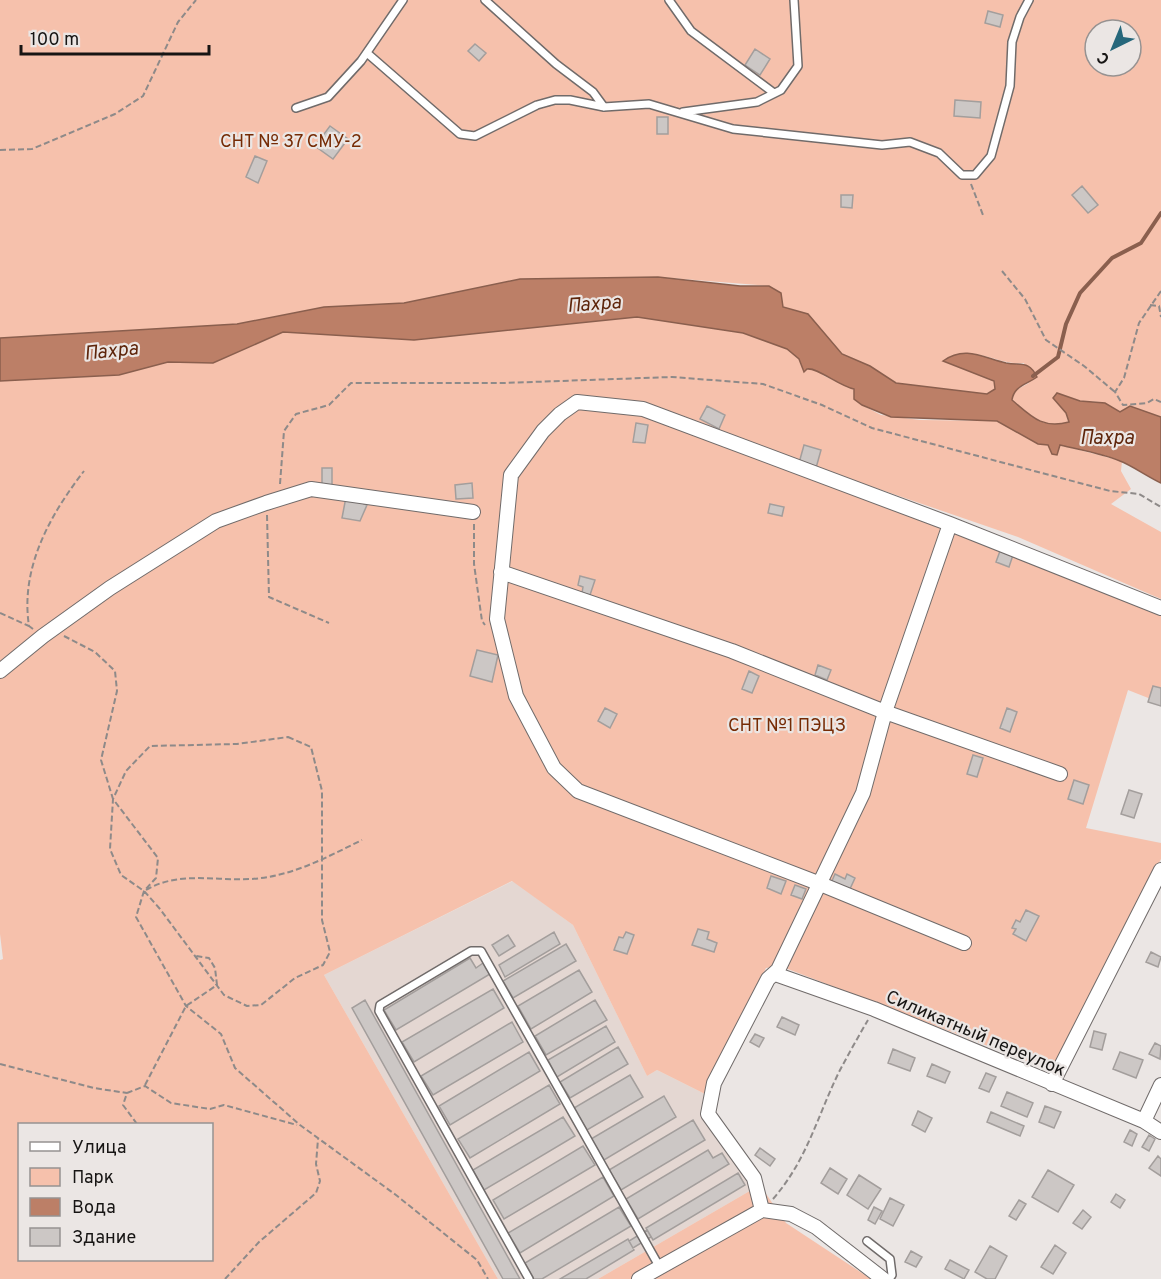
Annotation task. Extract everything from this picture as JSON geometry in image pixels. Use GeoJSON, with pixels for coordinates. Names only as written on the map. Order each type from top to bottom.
{"type":"FeatureCollection","features":[{"type":"Feature","properties":{"kind":"street"},"geometry":{"type":"LineString","coordinates":[[964,943],[818,883],[578,791],[554,768],[516,696],[499,628],[501,572],[511,476],[543,431],[560,414],[577,402],[643,409],[950,524],[1161,608]]}},
{"type":"Feature","properties":{"kind":"street"},"geometry":{"type":"LineString","coordinates":[[0,671],[47,633],[110,588],[216,521],[266,503],[311,489],[473,512]]}},
{"type":"Feature","properties":{"kind":"street"},"geometry":{"type":"LineString","coordinates":[[762,1210],[754,1178],[708,1114],[714,1083],[768,979],[775,974],[863,793],[885,712],[950,524]]}},
{"type":"Feature","properties":{"kind":"street"},"geometry":{"type":"LineString","coordinates":[[501,572],[732,651],[885,712],[1060,774]]}},
{"type":"Feature","properties":{"kind":"street"},"geometry":{"type":"LineString","coordinates":[[1052,1084],[1161,870]]}},
{"type":"Feature","properties":{"kind":"street","name":"Силикатный переулок"},"geometry":{"type":"LineString","coordinates":[[775,974],[874,1009],[1144,1121],[1161,1132]]}},
{"type":"Feature","properties":{"kind":"street"},"geometry":{"type":"LineString","coordinates":[[1144,1121],[1161,1085]]}},
{"type":"Feature","properties":{"kind":"street"},"geometry":{"type":"LineString","coordinates":[[639,1279],[762,1210],[791,1214],[816,1227],[883,1279]]}},
{"type":"Feature","properties":{"kind":"lane"},"geometry":{"type":"LineString","coordinates":[[296,108],[328,97],[367,53],[403,0]]}},
{"type":"Feature","properties":{"kind":"lane"},"geometry":{"type":"LineString","coordinates":[[486,0],[556,64],[593,92],[604,107]]}},
{"type":"Feature","properties":{"kind":"lane"},"geometry":{"type":"LineString","coordinates":[[669,0],[691,31],[774,93]]}},
{"type":"Feature","properties":{"kind":"lane"},"geometry":{"type":"LineString","coordinates":[[680,112],[757,102],[781,90],[798,66],[794,0]]}},
{"type":"Feature","properties":{"kind":"lane"},"geometry":{"type":"LineString","coordinates":[[367,53],[460,134],[475,136],[537,105],[555,100],[570,100],[604,107],[649,104],[733,129],[882,145],[910,142],[939,153],[962,175],[975,175],[992,156],[1010,86],[1012,42],[1020,16],[1029,0]]}},
{"type":"Feature","properties":{"kind":"lane"},"geometry":{"type":"LineString","coordinates":[[529,1279],[379,1011],[380,1005],[471,951],[482,951],[659,1266]]}},
{"type":"Feature","properties":{"kind":"lane"},"geometry":{"type":"LineString","coordinates":[[867,1241],[890,1259],[892,1275],[889,1279]]}},
{"type":"Feature","properties":{"kind":"path"},"geometry":{"type":"LineString","coordinates":[[0,150],[32,149],[115,114],[143,96],[178,22],[196,0]]}},
{"type":"Feature","properties":{"kind":"path"},"geometry":{"type":"LineString","coordinates":[[969,175],[983,215]]}},
{"type":"Feature","properties":{"kind":"path"},"geometry":{"type":"LineString","coordinates":[[1002,271],[1025,299],[1046,340],[1115,392],[1124,405],[1147,403],[1154,399],[1161,402]]}},
{"type":"Feature","properties":{"kind":"path"},"geometry":{"type":"LineString","coordinates":[[1115,392],[1124,378],[1139,323],[1161,291]]}},
{"type":"Feature","properties":{"kind":"path"},"geometry":{"type":"LineString","coordinates":[[1150,304],[1159,306],[1161,317]]}},
{"type":"Feature","properties":{"kind":"path"},"geometry":{"type":"LineString","coordinates":[[29,626],[26,609],[36,553],[46,527],[84,471]]}},
{"type":"Feature","properties":{"kind":"path"},"geometry":{"type":"LineString","coordinates":[[266,503],[269,597],[329,623]]}},
{"type":"Feature","properties":{"kind":"path"},"geometry":{"type":"LineString","coordinates":[[473,512],[474,564],[482,621],[488,629],[499,628]]}},
{"type":"Feature","properties":{"kind":"path"},"geometry":{"type":"LineString","coordinates":[[0,613],[95,652],[115,671],[117,692],[100,760],[113,799],[158,858],[156,878],[144,891],[136,917],[186,1006],[221,1034],[235,1068],[300,1125],[396,1195],[477,1260],[489,1279]]}},
{"type":"Feature","properties":{"kind":"path"},"geometry":{"type":"LineString","coordinates":[[288,737],[311,747],[322,791],[322,920],[330,952],[323,965],[295,978],[261,1005],[247,1006],[224,995],[144,891],[121,875],[110,849],[113,799],[126,771],[150,746],[237,744],[288,737]]}},
{"type":"Feature","properties":{"kind":"path"},"geometry":{"type":"LineString","coordinates":[[144,891],[158,883],[196,877],[250,879],[300,870],[362,840]]}},
{"type":"Feature","properties":{"kind":"path"},"geometry":{"type":"LineString","coordinates":[[196,956],[209,958],[216,968],[217,985]]}},
{"type":"Feature","properties":{"kind":"path"},"geometry":{"type":"LineString","coordinates":[[0,1064],[94,1088],[127,1093],[145,1086],[186,1006],[217,985]]}},
{"type":"Feature","properties":{"kind":"path"},"geometry":{"type":"LineString","coordinates":[[762,1210],[785,1185],[812,1141],[838,1074],[874,1009]]}},
{"type":"Feature","properties":{"kind":"path"},"geometry":{"type":"LineString","coordinates":[[145,1086],[171,1103],[210,1109],[224,1105],[300,1125]]}},
{"type":"Feature","properties":{"kind":"path"},"geometry":{"type":"LineString","coordinates":[[127,1093],[123,1105],[136,1123]]}},
{"type":"Feature","properties":{"kind":"path"},"geometry":{"type":"LineString","coordinates":[[225,1279],[259,1242],[316,1193],[320,1181],[316,1164],[318,1138]]}},
{"type":"Feature","properties":{"kind":"shaded area"},"geometry":{"type":"Polygon","coordinates":[[[513,881],[573,925],[647,1076],[657,1070],[705,1094],[705,1115],[760,1185],[598,1279],[498,1279],[324,975],[513,881]]]}},
{"type":"Feature","properties":{"kind":"green space","name":"СНТ № 37 СМУ-2"},"geometry":{"type":"Polygon","coordinates":[[[0,0],[1161,0],[1161,417],[1130,406],[1120,412],[1100,402],[1080,401],[1057,393],[1054,399],[1066,413],[1069,423],[1051,424],[1038,420],[1012,400],[1013,392],[1029,383],[1024,363],[973,354],[954,355],[944,361],[994,381],[995,390],[987,394],[896,383],[870,366],[842,354],[808,314],[783,307],[769,286],[658,277],[520,279],[404,303],[324,307],[237,324],[0,338],[0,0]]]}},
{"type":"Feature","properties":{"kind":"green space","name":"СНТ №1 ПЭЦЗ"},"geometry":{"type":"Polygon","coordinates":[[[637,317],[743,333],[787,349],[799,359],[804,372],[807,369],[818,369],[824,376],[854,389],[862,405],[881,415],[920,420],[997,421],[1038,443],[1060,445],[1122,461],[1121,471],[1131,489],[1111,504],[1161,532],[1161,599],[1018,537],[838,475],[1161,611],[1161,703],[1128,690],[1086,828],[1161,843],[1161,859],[1053,1071],[780,966],[766,968],[705,1094],[657,1070],[647,1076],[573,925],[512,881],[324,975],[498,1279],[0,1279],[0,960],[3,959],[0,934],[0,381],[119,375],[168,362],[213,363],[283,332],[414,340],[637,317]]]}},
{"type":"Feature","properties":{"kind":"green space"},"geometry":{"type":"Polygon","coordinates":[[[760,1185],[786,1223],[871,1279],[598,1279],[760,1185]]]}},
{"type":"Feature","properties":{"kind":"water","name":"Пахра"},"geometry":{"type":"Polygon","coordinates":[[[658,277],[740,286],[769,286],[781,293],[783,307],[808,314],[842,354],[870,366],[896,383],[987,394],[995,389],[994,381],[943,361],[951,356],[967,353],[1031,368],[1037,377],[1018,389],[1012,400],[1044,423],[1069,422],[1066,413],[1053,398],[1057,393],[1080,401],[1105,403],[1120,412],[1130,406],[1161,417],[1161,483],[1124,463],[1098,454],[1060,445],[1057,455],[1052,454],[1048,445],[1038,444],[997,421],[891,417],[862,405],[854,399],[854,389],[811,369],[804,372],[799,359],[787,349],[743,333],[637,317],[414,340],[283,332],[213,363],[168,362],[119,375],[0,381],[0,338],[237,324],[324,307],[404,303],[520,279],[658,277]]]}},
{"type":"Feature","properties":{"kind":"building"},"geometry":{"type":"Polygon","coordinates":[[[988,11],[1003,15],[1000,27],[985,23],[988,11]]]}},
{"type":"Feature","properties":{"kind":"building"},"geometry":{"type":"Polygon","coordinates":[[[475,44],[486,53],[479,61],[468,51],[475,44]]]}},
{"type":"Feature","properties":{"kind":"building"},"geometry":{"type":"Polygon","coordinates":[[[755,49],[770,59],[760,75],[745,65],[755,49]]]}},
{"type":"Feature","properties":{"kind":"building"},"geometry":{"type":"Polygon","coordinates":[[[955,100],[981,102],[980,118],[954,116],[955,100]]]}},
{"type":"Feature","properties":{"kind":"building"},"geometry":{"type":"Polygon","coordinates":[[[657,117],[668,117],[668,134],[657,134],[657,117]]]}},
{"type":"Feature","properties":{"kind":"building"},"geometry":{"type":"Polygon","coordinates":[[[330,126],[348,139],[333,159],[315,146],[330,126]]]}},
{"type":"Feature","properties":{"kind":"building"},"geometry":{"type":"Polygon","coordinates":[[[255,156],[267,161],[258,183],[246,177],[255,156]]]}},
{"type":"Feature","properties":{"kind":"building"},"geometry":{"type":"Polygon","coordinates":[[[1082,186],[1098,205],[1088,213],[1072,195],[1082,186]]]}},
{"type":"Feature","properties":{"kind":"building"},"geometry":{"type":"Polygon","coordinates":[[[841,195],[853,195],[852,208],[841,207],[841,195]]]}},
{"type":"Feature","properties":{"kind":"building"},"geometry":{"type":"Polygon","coordinates":[[[707,406],[725,415],[719,429],[700,419],[707,406]]]}},
{"type":"Feature","properties":{"kind":"building"},"geometry":{"type":"Polygon","coordinates":[[[636,423],[648,425],[645,443],[633,442],[636,423]]]}},
{"type":"Feature","properties":{"kind":"building"},"geometry":{"type":"Polygon","coordinates":[[[804,445],[821,450],[816,468],[799,463],[804,445]]]}},
{"type":"Feature","properties":{"kind":"building"},"geometry":{"type":"Polygon","coordinates":[[[322,468],[332,468],[332,485],[322,485],[322,468]]]}},
{"type":"Feature","properties":{"kind":"building"},"geometry":{"type":"Polygon","coordinates":[[[472,483],[473,498],[456,499],[455,485],[472,483]]]}},
{"type":"Feature","properties":{"kind":"building"},"geometry":{"type":"Polygon","coordinates":[[[346,497],[365,501],[364,504],[367,505],[360,521],[342,518],[346,497]]]}},
{"type":"Feature","properties":{"kind":"building"},"geometry":{"type":"Polygon","coordinates":[[[770,504],[784,507],[782,516],[768,513],[770,504]]]}},
{"type":"Feature","properties":{"kind":"building"},"geometry":{"type":"Polygon","coordinates":[[[1000,551],[1013,555],[1009,567],[996,562],[1000,551]]]}},
{"type":"Feature","properties":{"kind":"building"},"geometry":{"type":"Polygon","coordinates":[[[580,576],[595,580],[590,595],[582,593],[583,587],[578,585],[580,576]]]}},
{"type":"Feature","properties":{"kind":"building"},"geometry":{"type":"Polygon","coordinates":[[[477,650],[498,655],[492,682],[470,676],[477,650]]]}},
{"type":"Feature","properties":{"kind":"building"},"geometry":{"type":"Polygon","coordinates":[[[818,665],[831,670],[827,680],[815,675],[818,665]]]}},
{"type":"Feature","properties":{"kind":"building"},"geometry":{"type":"Polygon","coordinates":[[[749,671],[759,676],[752,693],[742,689],[749,671]]]}},
{"type":"Feature","properties":{"kind":"building"},"geometry":{"type":"Polygon","coordinates":[[[1153,686],[1161,688],[1161,706],[1148,702],[1153,686]]]}},
{"type":"Feature","properties":{"kind":"building"},"geometry":{"type":"Polygon","coordinates":[[[605,708],[617,714],[610,728],[598,721],[605,708]]]}},
{"type":"Feature","properties":{"kind":"building"},"geometry":{"type":"Polygon","coordinates":[[[1007,708],[1017,712],[1010,732],[1000,728],[1007,708]]]}},
{"type":"Feature","properties":{"kind":"building"},"geometry":{"type":"Polygon","coordinates":[[[973,755],[983,758],[977,777],[967,774],[973,755]]]}},
{"type":"Feature","properties":{"kind":"building"},"geometry":{"type":"Polygon","coordinates":[[[1074,780],[1089,785],[1083,804],[1068,799],[1074,780]]]}},
{"type":"Feature","properties":{"kind":"building"},"geometry":{"type":"Polygon","coordinates":[[[1129,790],[1142,794],[1134,818],[1121,814],[1129,790]]]}},
{"type":"Feature","properties":{"kind":"building"},"geometry":{"type":"Polygon","coordinates":[[[835,874],[845,879],[847,874],[855,878],[849,891],[831,883],[835,874]]]}},
{"type":"Feature","properties":{"kind":"building"},"geometry":{"type":"Polygon","coordinates":[[[771,876],[786,881],[781,894],[767,888],[771,876]]]}},
{"type":"Feature","properties":{"kind":"building"},"geometry":{"type":"Polygon","coordinates":[[[795,885],[806,889],[802,899],[791,895],[795,885]]]}},
{"type":"Feature","properties":{"kind":"building"},"geometry":{"type":"Polygon","coordinates":[[[1026,910],[1039,916],[1026,941],[1013,934],[1016,929],[1012,928],[1016,920],[1020,922],[1026,910]]]}},
{"type":"Feature","properties":{"kind":"building"},"geometry":{"type":"Polygon","coordinates":[[[698,929],[709,932],[707,939],[717,943],[714,952],[692,945],[698,929]]]}},
{"type":"Feature","properties":{"kind":"building"},"geometry":{"type":"Polygon","coordinates":[[[554,932],[560,944],[505,977],[499,965],[554,932]]]}},
{"type":"Feature","properties":{"kind":"building"},"geometry":{"type":"Polygon","coordinates":[[[626,932],[634,935],[627,954],[614,950],[619,937],[623,938],[626,932]]]}},
{"type":"Feature","properties":{"kind":"building"},"geometry":{"type":"Polygon","coordinates":[[[508,935],[515,946],[499,956],[492,945],[508,935]]]}},
{"type":"Feature","properties":{"kind":"building"},"geometry":{"type":"Polygon","coordinates":[[[566,944],[576,961],[513,998],[503,981],[566,944]]]}},
{"type":"Feature","properties":{"kind":"building"},"geometry":{"type":"Polygon","coordinates":[[[1151,952],[1161,957],[1158,967],[1146,962],[1151,952]]]}},
{"type":"Feature","properties":{"kind":"building"},"geometry":{"type":"Polygon","coordinates":[[[470,958],[476,968],[483,963],[490,974],[396,1030],[384,1010],[470,958]]]}},
{"type":"Feature","properties":{"kind":"building"},"geometry":{"type":"Polygon","coordinates":[[[579,970],[592,992],[531,1029],[518,1006],[579,970]]]}},
{"type":"Feature","properties":{"kind":"building"},"geometry":{"type":"Polygon","coordinates":[[[493,989],[504,1008],[414,1062],[402,1042],[493,989]]]}},
{"type":"Feature","properties":{"kind":"building"},"geometry":{"type":"Polygon","coordinates":[[[365,1000],[520,1279],[503,1279],[352,1008],[365,1000]]]}},
{"type":"Feature","properties":{"kind":"building"},"geometry":{"type":"Polygon","coordinates":[[[595,1000],[607,1020],[546,1055],[535,1036],[595,1000]]]}},
{"type":"Feature","properties":{"kind":"building"},"geometry":{"type":"Polygon","coordinates":[[[782,1017],[799,1025],[795,1035],[777,1027],[782,1017]]]}},
{"type":"Feature","properties":{"kind":"building"},"geometry":{"type":"Polygon","coordinates":[[[512,1022],[523,1042],[433,1095],[421,1076],[512,1022]]]}},
{"type":"Feature","properties":{"kind":"building"},"geometry":{"type":"Polygon","coordinates":[[[606,1026],[615,1042],[557,1077],[548,1060],[606,1026]]]}},
{"type":"Feature","properties":{"kind":"building"},"geometry":{"type":"Polygon","coordinates":[[[1094,1031],[1106,1034],[1102,1050],[1090,1047],[1094,1031]]]}},
{"type":"Feature","properties":{"kind":"building"},"geometry":{"type":"Polygon","coordinates":[[[755,1034],[764,1038],[759,1047],[750,1042],[755,1034]]]}},
{"type":"Feature","properties":{"kind":"building"},"geometry":{"type":"Polygon","coordinates":[[[1155,1043],[1161,1046],[1160,1059],[1149,1054],[1155,1043]]]}},
{"type":"Feature","properties":{"kind":"building"},"geometry":{"type":"Polygon","coordinates":[[[618,1047],[628,1064],[570,1098],[560,1082],[618,1047]]]}},
{"type":"Feature","properties":{"kind":"building"},"geometry":{"type":"Polygon","coordinates":[[[893,1049],[915,1058],[910,1071],[888,1063],[893,1049]]]}},
{"type":"Feature","properties":{"kind":"building"},"geometry":{"type":"Polygon","coordinates":[[[529,1052],[540,1071],[450,1125],[439,1106],[529,1052]]]}},
{"type":"Feature","properties":{"kind":"building"},"geometry":{"type":"Polygon","coordinates":[[[1120,1052],[1143,1060],[1136,1078],[1113,1069],[1120,1052]]]}},
{"type":"Feature","properties":{"kind":"building"},"geometry":{"type":"Polygon","coordinates":[[[932,1064],[950,1072],[945,1083],[927,1076],[932,1064]]]}},
{"type":"Feature","properties":{"kind":"building"},"geometry":{"type":"Polygon","coordinates":[[[986,1073],[996,1077],[989,1092],[979,1088],[986,1073]]]}},
{"type":"Feature","properties":{"kind":"building"},"geometry":{"type":"Polygon","coordinates":[[[630,1075],[643,1097],[587,1130],[574,1108],[630,1075]]]}},
{"type":"Feature","properties":{"kind":"building"},"geometry":{"type":"Polygon","coordinates":[[[549,1085],[560,1104],[470,1158],[458,1139],[549,1085]]]}},
{"type":"Feature","properties":{"kind":"building"},"geometry":{"type":"Polygon","coordinates":[[[1007,1092],[1033,1103],[1027,1117],[1001,1106],[1007,1092]]]}},
{"type":"Feature","properties":{"kind":"building"},"geometry":{"type":"Polygon","coordinates":[[[664,1096],[676,1117],[604,1160],[591,1139],[664,1096]]]}},
{"type":"Feature","properties":{"kind":"building"},"geometry":{"type":"Polygon","coordinates":[[[1045,1106],[1061,1112],[1054,1128],[1039,1122],[1045,1106]]]}},
{"type":"Feature","properties":{"kind":"building"},"geometry":{"type":"Polygon","coordinates":[[[918,1111],[932,1118],[925,1132],[912,1125],[918,1111]]]}},
{"type":"Feature","properties":{"kind":"building"},"geometry":{"type":"Polygon","coordinates":[[[991,1112],[1024,1126],[1020,1136],[987,1122],[991,1112]]]}},
{"type":"Feature","properties":{"kind":"building"},"geometry":{"type":"Polygon","coordinates":[[[563,1117],[575,1136],[484,1190],[473,1170],[563,1117]]]}},
{"type":"Feature","properties":{"kind":"building"},"geometry":{"type":"Polygon","coordinates":[[[693,1120],[705,1140],[621,1190],[609,1170],[693,1120]]]}},
{"type":"Feature","properties":{"kind":"building"},"geometry":{"type":"Polygon","coordinates":[[[1130,1130],[1137,1134],[1132,1146],[1124,1142],[1130,1130]]]}},
{"type":"Feature","properties":{"kind":"building"},"geometry":{"type":"Polygon","coordinates":[[[1149,1135],[1155,1139],[1149,1151],[1142,1147],[1149,1135]]]}},
{"type":"Feature","properties":{"kind":"building"},"geometry":{"type":"Polygon","coordinates":[[[583,1146],[595,1165],[504,1219],[493,1200],[583,1146]]]}},
{"type":"Feature","properties":{"kind":"building"},"geometry":{"type":"Polygon","coordinates":[[[760,1148],[775,1159],[770,1166],[755,1155],[760,1148]]]}},
{"type":"Feature","properties":{"kind":"building"},"geometry":{"type":"Polygon","coordinates":[[[708,1150],[713,1158],[722,1153],[729,1164],[638,1219],[626,1199],[708,1150]]]}},
{"type":"Feature","properties":{"kind":"building"},"geometry":{"type":"Polygon","coordinates":[[[1158,1156],[1161,1159],[1161,1176],[1149,1168],[1158,1156]]]}},
{"type":"Feature","properties":{"kind":"building"},"geometry":{"type":"Polygon","coordinates":[[[830,1168],[847,1179],[838,1194],[821,1183],[830,1168]]]}},
{"type":"Feature","properties":{"kind":"building"},"geometry":{"type":"Polygon","coordinates":[[[1048,1170],[1074,1185],[1058,1212],[1032,1197],[1048,1170]]]}},
{"type":"Feature","properties":{"kind":"building"},"geometry":{"type":"Polygon","coordinates":[[[738,1173],[745,1185],[653,1240],[646,1228],[738,1173]]]}},
{"type":"Feature","properties":{"kind":"building"},"geometry":{"type":"Polygon","coordinates":[[[859,1175],[881,1189],[868,1209],[847,1195],[859,1175]]]}},
{"type":"Feature","properties":{"kind":"building"},"geometry":{"type":"Polygon","coordinates":[[[603,1177],[614,1196],[520,1253],[508,1233],[603,1177]]]}},
{"type":"Feature","properties":{"kind":"building"},"geometry":{"type":"Polygon","coordinates":[[[1116,1194],[1125,1200],[1120,1208],[1111,1202],[1116,1194]]]}},
{"type":"Feature","properties":{"kind":"building"},"geometry":{"type":"Polygon","coordinates":[[[890,1198],[904,1205],[893,1226],[880,1219],[890,1198]]]}},
{"type":"Feature","properties":{"kind":"building"},"geometry":{"type":"Polygon","coordinates":[[[1019,1200],[1026,1204],[1016,1220],[1009,1216],[1019,1200]]]}},
{"type":"Feature","properties":{"kind":"building"},"geometry":{"type":"Polygon","coordinates":[[[619,1207],[631,1226],[542,1279],[534,1279],[525,1263],[619,1207]]]}},
{"type":"Feature","properties":{"kind":"building"},"geometry":{"type":"Polygon","coordinates":[[[874,1207],[882,1211],[875,1224],[868,1220],[874,1207]]]}},
{"type":"Feature","properties":{"kind":"building"},"geometry":{"type":"Polygon","coordinates":[[[1083,1210],[1091,1217],[1082,1229],[1073,1223],[1083,1210]]]}},
{"type":"Feature","properties":{"kind":"building"},"geometry":{"type":"Polygon","coordinates":[[[647,1230],[651,1237],[633,1248],[629,1241],[647,1230]]]}},
{"type":"Feature","properties":{"kind":"building"},"geometry":{"type":"Polygon","coordinates":[[[628,1239],[634,1250],[586,1279],[560,1279],[628,1239]]]}},
{"type":"Feature","properties":{"kind":"building"},"geometry":{"type":"Polygon","coordinates":[[[1055,1245],[1066,1253],[1053,1274],[1041,1267],[1055,1245]]]}},
{"type":"Feature","properties":{"kind":"building"},"geometry":{"type":"Polygon","coordinates":[[[990,1246],[1007,1256],[995,1279],[987,1279],[975,1272],[990,1246]]]}},
{"type":"Feature","properties":{"kind":"building"},"geometry":{"type":"Polygon","coordinates":[[[911,1251],[922,1257],[916,1267],[905,1262],[911,1251]]]}},
{"type":"Feature","properties":{"kind":"building"},"geometry":{"type":"Polygon","coordinates":[[[950,1260],[969,1270],[964,1279],[945,1269],[950,1260]]]}},
{"type":"Feature","properties":{"kind":"waterway"},"geometry":{"type":"LineString","coordinates":[[1033,376],[1058,357],[1066,324],[1080,293],[1112,258],[1141,243],[1161,213]]}}]}
